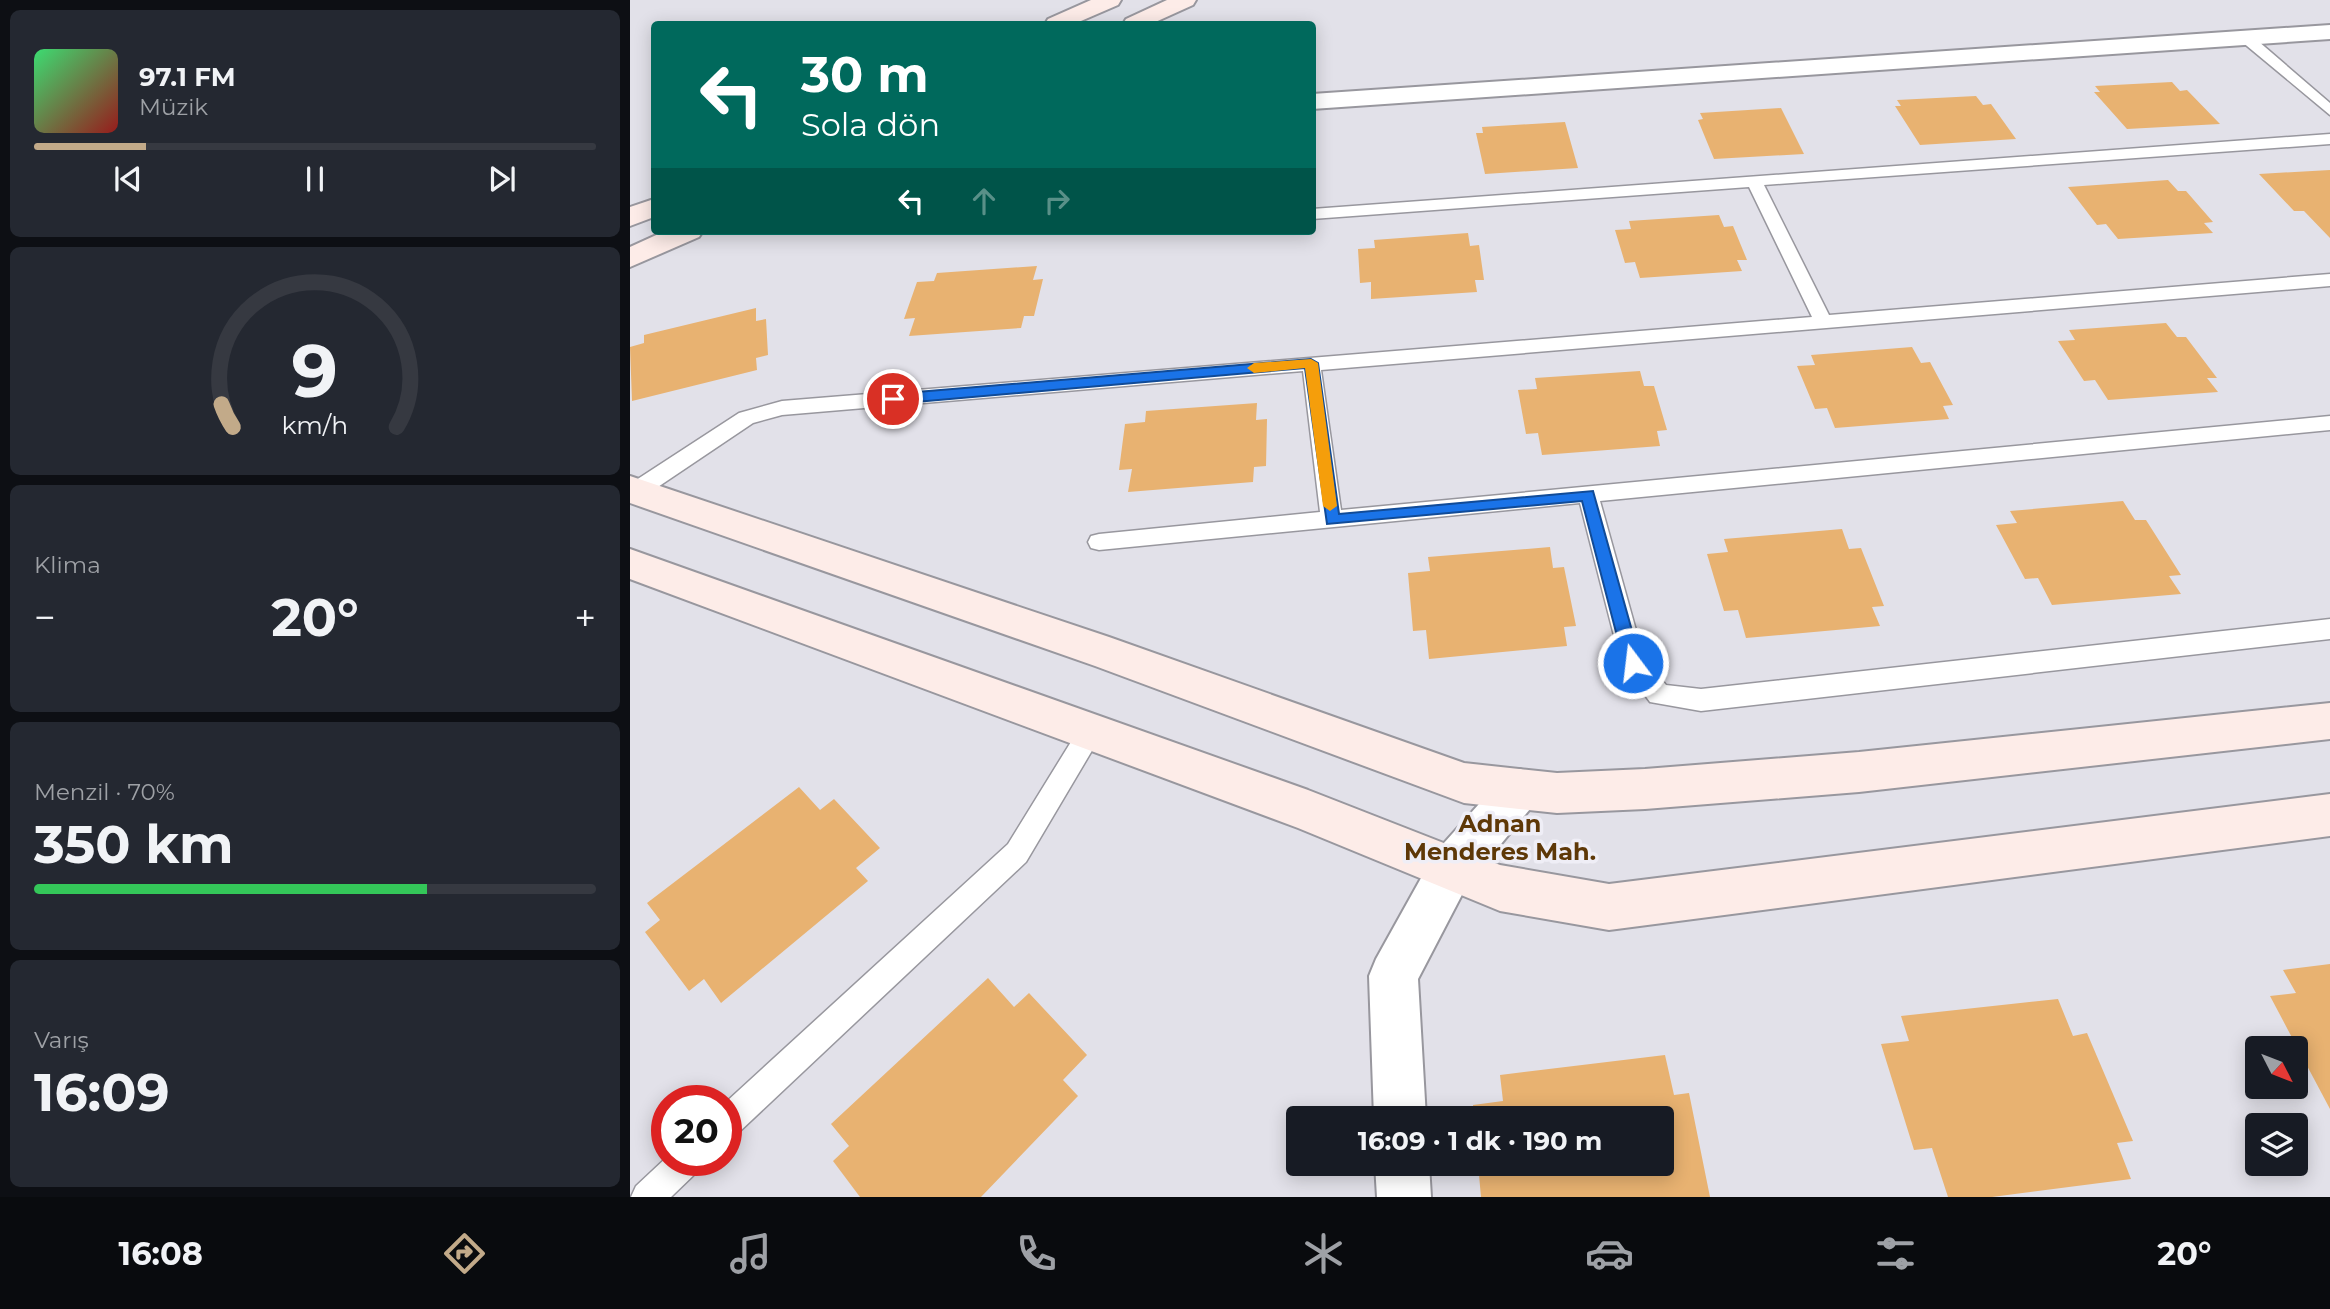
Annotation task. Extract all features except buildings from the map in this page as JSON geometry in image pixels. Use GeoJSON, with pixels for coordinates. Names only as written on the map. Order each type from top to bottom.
{"type":"FeatureCollection","features":[{"type":"Feature","properties":{"kind":"street"},"geometry":{"type":"LineString","coordinates":[[1063,21],[1110,0]]}},
{"type":"Feature","properties":{"kind":"street"},"geometry":{"type":"LineString","coordinates":[[1140,21],[1185,0]]}},
{"type":"Feature","properties":{"kind":"street"},"geometry":{"type":"LineString","coordinates":[[1316,102],[2330,32]]}},
{"type":"Feature","properties":{"kind":"street"},"geometry":{"type":"LineString","coordinates":[[630,218],[651,208]]}},
{"type":"Feature","properties":{"kind":"street"},"geometry":{"type":"LineString","coordinates":[[630,258],[680,235]]}},
{"type":"Feature","properties":{"kind":"street"},"geometry":{"type":"LineString","coordinates":[[633,490],[1109,654],[1464,783],[1570,792],[1859,772],[2330,721]]}},
{"type":"Feature","properties":{"kind":"street"},"geometry":{"type":"LineString","coordinates":[[630,564],[1308,811],[1500,888],[1609,907],[2330,815]]}},
{"type":"Feature","properties":{"kind":"street"},"geometry":{"type":"LineString","coordinates":[[1399,1106],[1393,976],[1451,869],[1520,789]]}},
{"type":"Feature","properties":{"kind":"street"},"geometry":{"type":"LineString","coordinates":[[1403,1176],[1404,1197]]}},
{"type":"Feature","properties":{"kind":"lane"},"geometry":{"type":"LineString","coordinates":[[2246,38],[2330,111]]}},
{"type":"Feature","properties":{"kind":"lane"},"geometry":{"type":"LineString","coordinates":[[1316,214],[2330,139]]}},
{"type":"Feature","properties":{"kind":"lane"},"geometry":{"type":"LineString","coordinates":[[1754,181],[1823,320]]}},
{"type":"Feature","properties":{"kind":"lane"},"geometry":{"type":"LineString","coordinates":[[633,490],[746,418],[782,408],[2330,280]]}},
{"type":"Feature","properties":{"kind":"lane"},"geometry":{"type":"LineString","coordinates":[[1311,363],[1332,520]]}},
{"type":"Feature","properties":{"kind":"lane"},"geometry":{"type":"LineString","coordinates":[[1099,542],[2330,424]]}},
{"type":"Feature","properties":{"kind":"lane"},"geometry":{"type":"LineString","coordinates":[[1588,495],[1633,663],[1659,695],[1701,700],[2330,629]]}},
{"type":"Feature","properties":{"kind":"lane"},"geometry":{"type":"LineString","coordinates":[[742,1109],[1017,853],[1091,732]]}},
{"type":"Feature","properties":{"kind":"lane"},"geometry":{"type":"LineString","coordinates":[[647,1197],[670,1176]]}},
{"type":"Feature","properties":{"kind":"slow traffic"},"geometry":{"type":"LineString","coordinates":[[1254,368],[1311,363],[1330,506]]}},
{"type":"Feature","properties":{"kind":"district","name":"Adnan Menderes Mah."},"geometry":{"type":"Point","coordinates":[1500,838]}},
{"type":"Feature","properties":{"kind":"route"},"geometry":{"type":"LineString","coordinates":[[893,399],[1311,363],[1332,520],[1588,495],[1633,663]]}}]}
